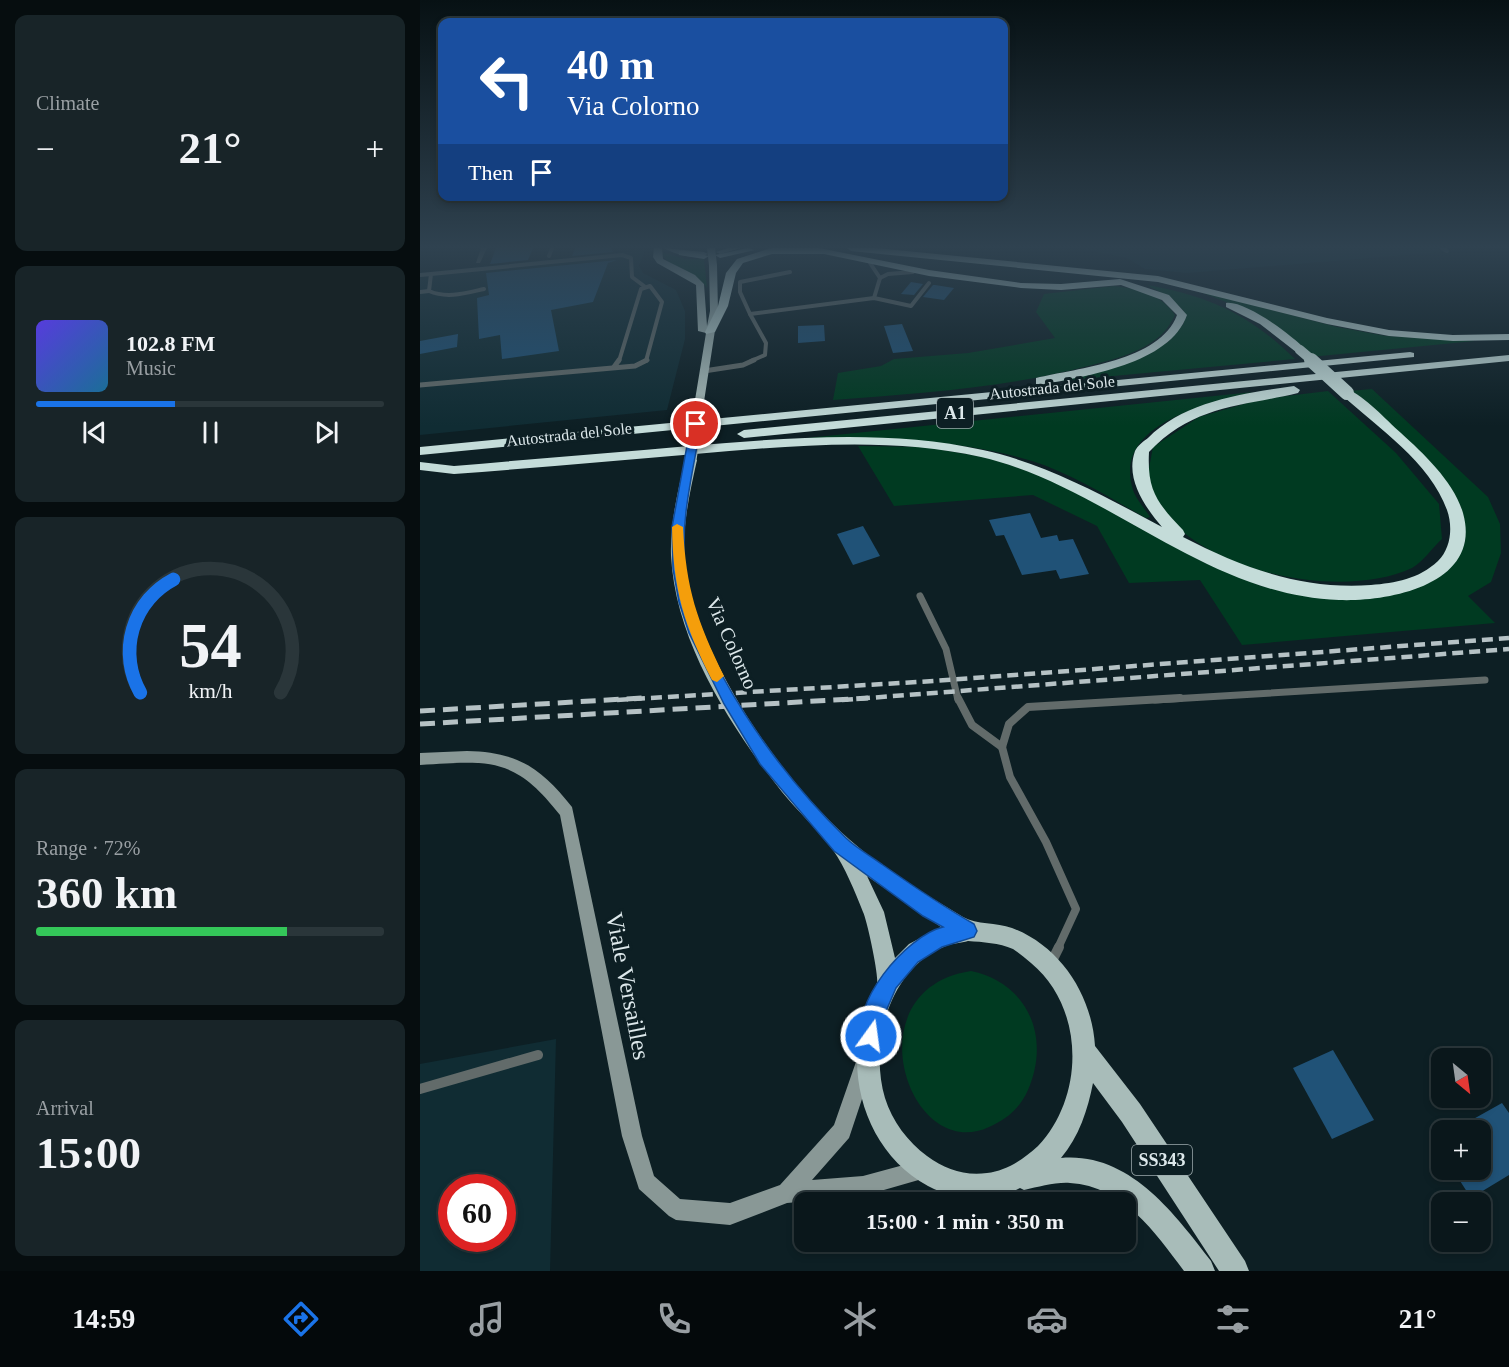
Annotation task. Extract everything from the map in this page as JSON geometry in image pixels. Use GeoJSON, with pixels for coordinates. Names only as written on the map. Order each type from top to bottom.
{"type":"FeatureCollection","features":[{"type":"Feature","properties":{"kind":"highway"},"geometry":{"type":"LineString","coordinates":[[710,332],[722,307]]}},
{"type":"Feature","properties":{"kind":"highway"},"geometry":{"type":"LineString","coordinates":[[953,399],[1122,361],[1159,344],[1173,334],[1180,324],[1180,311],[1177,307]]}},
{"type":"Feature","properties":{"kind":"highway"},"geometry":{"type":"LineString","coordinates":[[420,466],[454,470],[760,444],[923,444],[1001,457],[1062,479],[1218,562],[1254,578],[1291,588],[1327,593],[1366,593],[1399,588],[1422,580],[1442,567],[1454,552],[1460,532],[1459,519],[1450,497],[1428,469],[1300,350],[1272,328],[1247,313],[1232,307]]}},
{"type":"Feature","properties":{"kind":"highway"},"geometry":{"type":"LineString","coordinates":[[1273,307],[1377,331],[1440,337],[1509,337]]}},
{"type":"Feature","properties":{"kind":"highway","name":"Autostrada del Sole"},"geometry":{"type":"LineString","coordinates":[[420,450],[1509,346]]}},
{"type":"Feature","properties":{"kind":"highway","name":"Autostrada del Sole"},"geometry":{"type":"LineString","coordinates":[[420,466],[1509,358]]}},
{"type":"Feature","properties":{"kind":"highway"},"geometry":{"type":"LineString","coordinates":[[1184,543],[1146,498],[1140,474],[1142,451],[1167,427],[1205,410],[1236,401],[1287,391],[1473,368],[1490,360]]}},
{"type":"Feature","properties":{"kind":"main road"},"geometry":{"type":"LineString","coordinates":[[701,307],[702,353],[705,367]]}},
{"type":"Feature","properties":{"kind":"main road","name":"Via Colorno"},"geometry":{"type":"LineString","coordinates":[[714,307],[691,460],[677,527],[677,548],[685,602],[696,633],[729,700],[766,759],[841,845],[929,910],[968,931]]}},
{"type":"Feature","properties":{"kind":"main road","name":"Via Colorno"},"geometry":{"type":"LineString","coordinates":[[841,845],[874,912],[889,981]]}},
{"type":"Feature","properties":{"kind":"main road","name":"Via Colorno"},"geometry":{"type":"LineString","coordinates":[[1021,1177],[1049,1155],[1070,1125],[1083,1089],[1085,1052],[1080,1019],[1068,989],[1050,965],[1025,944],[997,933],[968,931],[938,938],[911,955],[889,981],[874,1016],[868,1056],[873,1100],[892,1139],[922,1170],[953,1184],[988,1187],[1021,1177],[1070,1170],[1106,1177],[1141,1197],[1201,1271]]}},
{"type":"Feature","properties":{"kind":"main road","name":"Via Colorno"},"geometry":{"type":"LineString","coordinates":[[1085,1052],[1131,1113],[1235,1271]]}},
{"type":"Feature","properties":{"kind":"street","name":"Viale Versailles"},"geometry":{"type":"LineString","coordinates":[[420,759],[487,756],[506,760],[537,776],[552,790],[567,812],[632,1136],[646,1182],[675,1209],[730,1214],[787,1193],[863,1186],[922,1170]]}},
{"type":"Feature","properties":{"kind":"street","name":"Viale Versailles"},"geometry":{"type":"LineString","coordinates":[[787,1193],[842,1131],[868,1056]]}},
{"type":"Feature","properties":{"kind":"lane"},"geometry":{"type":"LineString","coordinates":[[614,367],[618,364],[635,307]]}},
{"type":"Feature","properties":{"kind":"lane"},"geometry":{"type":"LineString","coordinates":[[420,385],[635,366],[647,362],[661,307]]}},
{"type":"Feature","properties":{"kind":"lane"},"geometry":{"type":"LineString","coordinates":[[705,367],[738,367],[765,354],[768,346],[747,307]]}},
{"type":"Feature","properties":{"kind":"lane"},"geometry":{"type":"LineString","coordinates":[[750,314],[802,307]]}},
{"type":"Feature","properties":{"kind":"lane"},"geometry":{"type":"LineString","coordinates":[[920,596],[946,649],[959,703],[972,725],[1002,747]]}},
{"type":"Feature","properties":{"kind":"lane"},"geometry":{"type":"LineString","coordinates":[[1050,965],[1076,909],[1046,843],[1010,777],[1002,747],[1009,724],[1028,707],[1485,680]]}},
{"type":"Feature","properties":{"kind":"lane"},"geometry":{"type":"LineString","coordinates":[[420,1089],[538,1055]]}},
{"type":"Feature","properties":{"kind":"shaded area"},"geometry":{"type":"Polygon","coordinates":[[[420,307],[683,307],[685,339],[667,410],[420,435],[420,307]]]}},
{"type":"Feature","properties":{"kind":"shaded area"},"geometry":{"type":"Polygon","coordinates":[[[556,1039],[550,1271],[420,1271],[420,1064],[556,1039]]]}},
{"type":"Feature","properties":{"kind":"green space"},"geometry":{"type":"Polygon","coordinates":[[[1038,307],[1168,307],[1175,315],[1159,337],[1145,346],[1107,361],[1060,373],[931,392],[833,400],[838,373],[881,366],[894,359],[968,353],[1055,338],[1036,312],[1038,307]]]}},
{"type":"Feature","properties":{"kind":"green space"},"geometry":{"type":"Polygon","coordinates":[[[1180,307],[1222,307],[1262,330],[1295,359],[1038,383],[1134,359],[1168,342],[1184,323],[1184,311],[1180,307]]]}},
{"type":"Feature","properties":{"kind":"green space"},"geometry":{"type":"Polygon","coordinates":[[[1240,307],[1261,307],[1337,327],[1386,336],[1475,341],[1310,357],[1240,307]]]}},
{"type":"Feature","properties":{"kind":"green space"},"geometry":{"type":"Polygon","coordinates":[[[1372,389],[1488,497],[1500,524],[1501,553],[1491,582],[1468,596],[1495,623],[1242,645],[1200,580],[1129,583],[1097,526],[1033,495],[894,506],[858,446],[925,447],[989,458],[1057,481],[1205,563],[1261,586],[1323,597],[1392,594],[1437,578],[1465,542],[1461,507],[1431,467],[1349,391],[1372,389]]]}},
{"type":"Feature","properties":{"kind":"green space"},"geometry":{"type":"Polygon","coordinates":[[[1328,391],[1396,453],[1439,504],[1442,539],[1412,568],[1385,577],[1353,581],[1319,581],[1284,576],[1250,567],[1218,554],[1191,538],[1169,518],[1146,484],[1153,447],[1199,417],[1261,399],[1328,391]]]}},
{"type":"Feature","properties":{"kind":"green space"},"geometry":{"type":"Polygon","coordinates":[[[1253,392],[1212,403],[1168,420],[1150,433],[1137,448],[1130,467],[1133,490],[1150,517],[1146,518],[1091,487],[1047,466],[1003,453],[945,443],[916,441],[797,439],[1253,392]]]}},
{"type":"Feature","properties":{"kind":"green space"},"geometry":{"type":"Polygon","coordinates":[[[971,971],[991,977],[1007,987],[1020,1000],[1030,1015],[1037,1051],[1028,1090],[1017,1108],[1007,1117],[989,1127],[960,1132],[935,1121],[916,1099],[905,1070],[903,1038],[912,1008],[934,984],[971,971]]]}},
{"type":"Feature","properties":{"kind":"building"},"geometry":{"type":"Polygon","coordinates":[[[477,307],[565,307],[551,310],[559,351],[502,359],[500,335],[479,339],[477,307]]]}},
{"type":"Feature","properties":{"kind":"building"},"geometry":{"type":"Polygon","coordinates":[[[902,324],[913,351],[893,353],[884,326],[902,324]]]}},
{"type":"Feature","properties":{"kind":"building"},"geometry":{"type":"Polygon","coordinates":[[[824,325],[825,341],[798,343],[798,326],[824,325]]]}},
{"type":"Feature","properties":{"kind":"building"},"geometry":{"type":"Polygon","coordinates":[[[458,334],[457,347],[420,354],[420,341],[458,334]]]}},
{"type":"Feature","properties":{"kind":"building"},"geometry":{"type":"Polygon","coordinates":[[[1030,513],[1041,538],[1057,535],[1059,541],[1073,539],[1089,574],[1060,579],[1056,570],[1022,575],[1004,535],[996,536],[989,520],[1030,513]]]}},
{"type":"Feature","properties":{"kind":"building"},"geometry":{"type":"Polygon","coordinates":[[[863,526],[880,556],[853,565],[837,534],[863,526]]]}},
{"type":"Feature","properties":{"kind":"building"},"geometry":{"type":"Polygon","coordinates":[[[1333,1050],[1374,1120],[1332,1139],[1293,1068],[1333,1050]]]}},
{"type":"Feature","properties":{"kind":"building"},"geometry":{"type":"Polygon","coordinates":[[[1502,1103],[1509,1113],[1509,1175],[1481,1192],[1467,1192],[1459,1180],[1491,1180],[1491,1120],[1472,1120],[1502,1103]]]}},
{"type":"Feature","properties":{"kind":"railway"},"geometry":{"type":"LineString","coordinates":[[617,700],[934,681],[1509,638]]}},
{"type":"Feature","properties":{"kind":"railway"},"geometry":{"type":"LineString","coordinates":[[842,700],[1509,649]]}},
{"type":"Feature","properties":{"kind":"railway"},"geometry":{"type":"LineString","coordinates":[[420,711],[642,698]]}},
{"type":"Feature","properties":{"kind":"railway"},"geometry":{"type":"LineString","coordinates":[[420,724],[868,698]]}},
{"type":"Feature","properties":{"kind":"slow traffic"},"geometry":{"type":"LineString","coordinates":[[677,527],[679,569],[685,602],[696,633],[717,676]]}},
{"type":"Feature","properties":{"kind":"route"},"geometry":{"type":"LineString","coordinates":[[696,424],[677,527],[679,569],[685,602],[696,633],[729,700],[766,759],[841,845],[929,910],[968,931],[938,938],[911,955],[889,981],[874,1016],[871,1036]]}}]}
